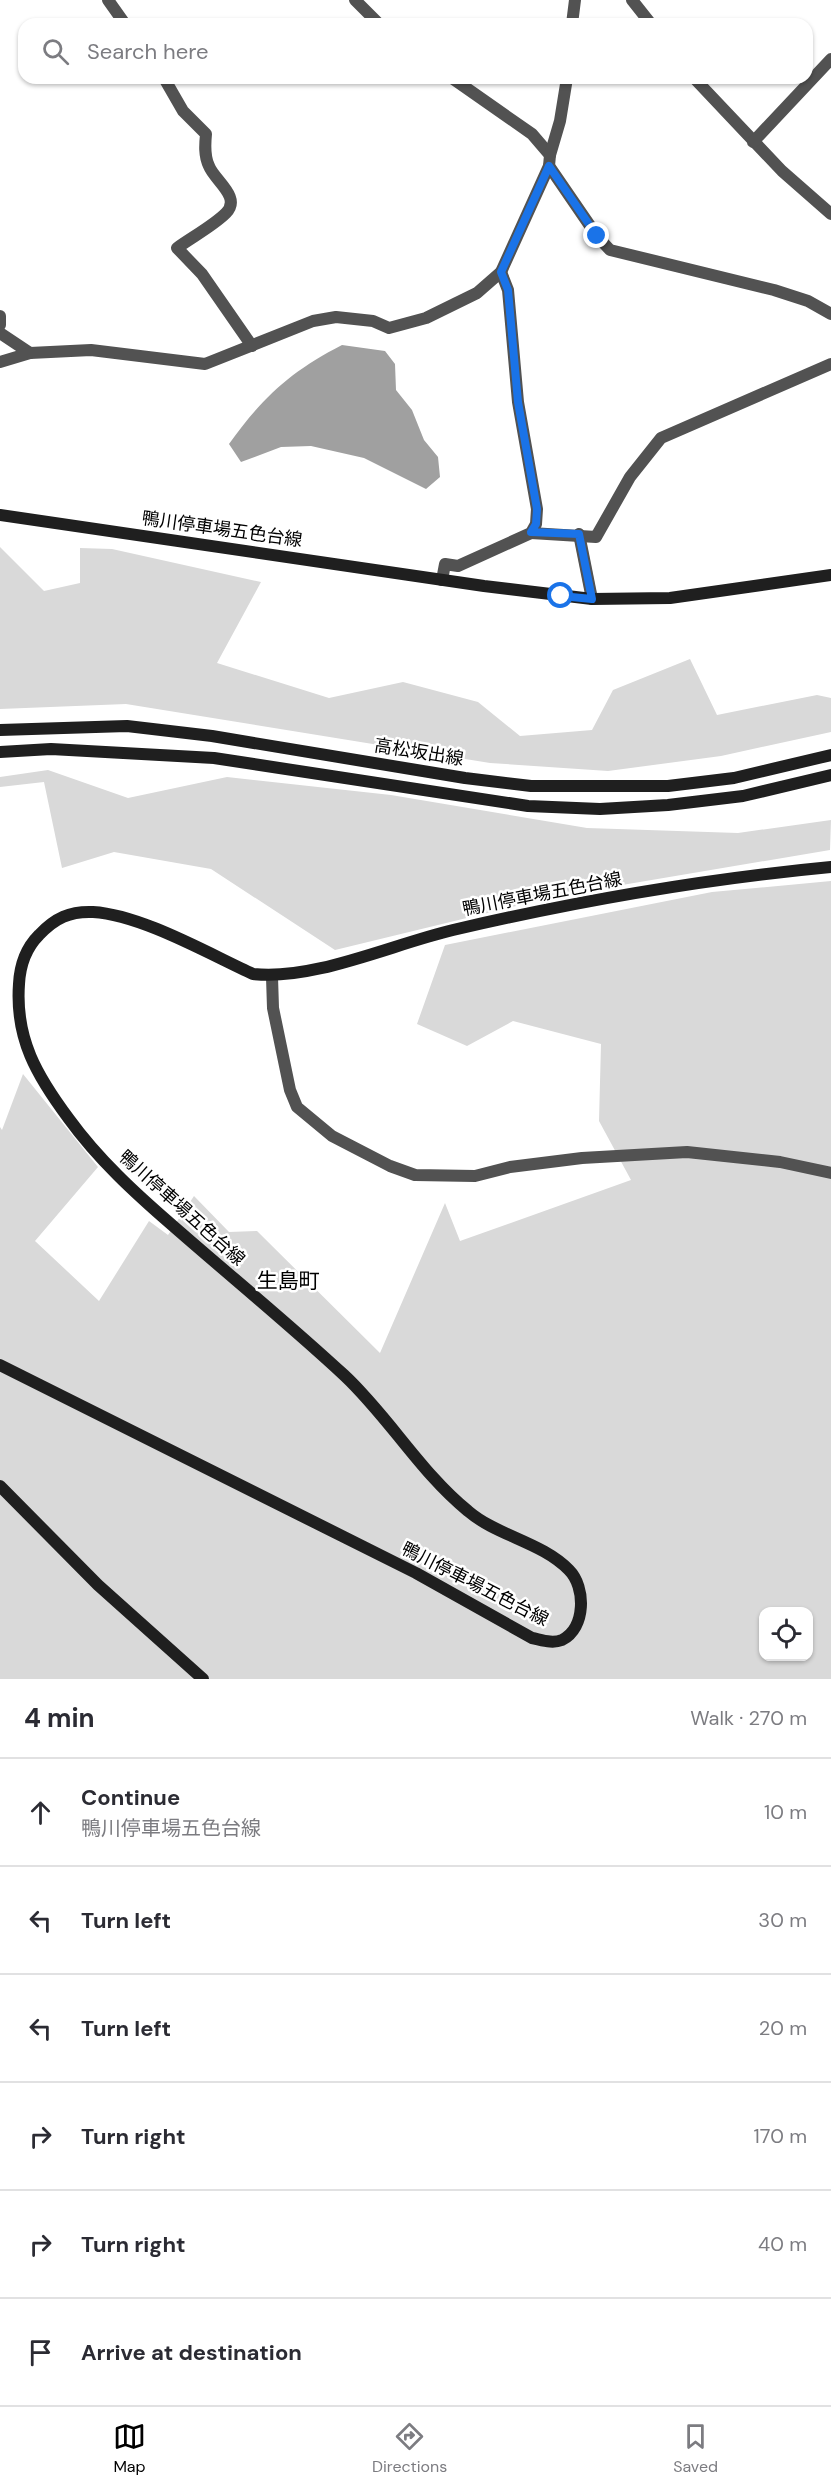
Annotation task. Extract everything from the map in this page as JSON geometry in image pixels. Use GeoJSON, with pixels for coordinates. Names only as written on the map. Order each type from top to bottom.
{"type":"FeatureCollection","features":[{"type":"Feature","properties":{"kind":"main road","name":"鴨川停車場五色台線"},"geometry":{"type":"LineString","coordinates":[[0,515],[442,580],[592,599],[670,598],[831,575]]}},
{"type":"Feature","properties":{"kind":"main road","name":"高松坂出線"},"geometry":{"type":"LineString","coordinates":[[0,730],[127,726],[212,736],[465,778],[531,786],[668,786],[734,778],[831,755]]}},
{"type":"Feature","properties":{"kind":"main road","name":"高松坂出線"},"geometry":{"type":"LineString","coordinates":[[0,752],[51,749],[214,758],[528,806],[600,809],[668,805],[743,796],[831,775]]}},
{"type":"Feature","properties":{"kind":"main road","name":"鴨川停車場五色台線"},"geometry":{"type":"LineString","coordinates":[[0,1365],[426,1579],[532,1638],[551,1642],[563,1639],[573,1631],[580,1617],[579,1588],[570,1571],[545,1553],[490,1526],[453,1498],[359,1389],[150,1206],[100,1157],[69,1120],[29,1056],[19,1024],[18,992],[22,959],[32,942],[47,927],[60,917],[78,912],[117,916],[184,942],[253,974],[272,976],[351,959],[453,930],[620,897],[754,874],[831,867]]}},
{"type":"Feature","properties":{"kind":"main road"},"geometry":{"type":"LineString","coordinates":[[0,1486],[98,1585],[203,1679]]}},
{"type":"Feature","properties":{"kind":"street"},"geometry":{"type":"LineString","coordinates":[[108,0],[121,18]]}},
{"type":"Feature","properties":{"kind":"street"},"geometry":{"type":"LineString","coordinates":[[355,0],[374,18]]}},
{"type":"Feature","properties":{"kind":"street"},"geometry":{"type":"LineString","coordinates":[[573,18],[575,0]]}},
{"type":"Feature","properties":{"kind":"street"},"geometry":{"type":"LineString","coordinates":[[632,0],[646,18]]}},
{"type":"Feature","properties":{"kind":"street"},"geometry":{"type":"LineString","coordinates":[[813,78],[831,59]]}},
{"type":"Feature","properties":{"kind":"street"},"geometry":{"type":"LineString","coordinates":[[167,84],[183,111],[206,134],[207,164],[216,180],[227,189],[231,201],[228,212],[177,248],[202,274],[252,346]]}},
{"type":"Feature","properties":{"kind":"street"},"geometry":{"type":"LineString","coordinates":[[461,84],[532,134],[597,236],[610,250],[774,290],[808,301],[831,314]]}},
{"type":"Feature","properties":{"kind":"street"},"geometry":{"type":"LineString","coordinates":[[0,362],[30,354],[91,350],[205,364],[313,321],[336,317],[373,321],[389,328],[426,318],[477,293],[501,272],[550,160],[566,84]]}},
{"type":"Feature","properties":{"kind":"street"},"geometry":{"type":"LineString","coordinates":[[700,84],[753,142],[831,214]]}},
{"type":"Feature","properties":{"kind":"street"},"geometry":{"type":"LineString","coordinates":[[753,142],[808,84]]}},
{"type":"Feature","properties":{"kind":"street"},"geometry":{"type":"LineString","coordinates":[[501,272],[508,290],[518,402],[537,509],[536,524],[531,532]]}},
{"type":"Feature","properties":{"kind":"street"},"geometry":{"type":"LineString","coordinates":[[0,316],[0,326]]}},
{"type":"Feature","properties":{"kind":"street"},"geometry":{"type":"LineString","coordinates":[[0,333],[30,354]]}},
{"type":"Feature","properties":{"kind":"street"},"geometry":{"type":"LineString","coordinates":[[442,580],[445,564],[458,566],[531,532],[596,537],[630,477],[661,438],[831,364]]}},
{"type":"Feature","properties":{"kind":"street"},"geometry":{"type":"LineString","coordinates":[[579,534],[592,599]]}},
{"type":"Feature","properties":{"kind":"street"},"geometry":{"type":"LineString","coordinates":[[272,976],[273,1008],[290,1090],[297,1107],[332,1136],[390,1166],[415,1175],[475,1176],[510,1167],[582,1158],[687,1152],[771,1161],[831,1173]]}},
{"type":"Feature","properties":{"kind":"shaded area"},"geometry":{"type":"Polygon","coordinates":[[[342,345],[385,351],[395,364],[396,390],[412,410],[424,440],[438,457],[440,477],[426,489],[364,458],[311,446],[281,447],[241,462],[229,444],[253,413],[279,387],[307,365],[342,345]]]}},
{"type":"Feature","properties":{"kind":"shaded area"},"geometry":{"type":"Polygon","coordinates":[[[0,547],[44,591],[80,583],[80,548],[112,549],[261,582],[217,663],[329,698],[403,682],[478,702],[520,736],[592,730],[613,690],[690,659],[717,715],[817,695],[831,698],[831,732],[721,756],[608,771],[490,763],[126,704],[0,709],[0,547]]]}},
{"type":"Feature","properties":{"kind":"shaded area"},"geometry":{"type":"Polygon","coordinates":[[[48,770],[128,798],[227,777],[391,795],[587,828],[738,833],[831,820],[830,850],[557,896],[335,950],[211,869],[114,852],[62,868],[44,782],[0,787],[0,777],[48,770]]]}},
{"type":"Feature","properties":{"kind":"shaded area"},"geometry":{"type":"Polygon","coordinates":[[[831,881],[831,1679],[0,1679],[0,1127],[2,1130],[23,1074],[98,1167],[35,1241],[99,1301],[149,1221],[168,1235],[194,1196],[229,1232],[257,1231],[380,1353],[445,1203],[460,1241],[631,1180],[599,1121],[601,1044],[513,1021],[467,1046],[417,1024],[445,945],[712,892],[831,881]]]}},
{"type":"Feature","properties":{"kind":"district","name":"生島町"},"geometry":{"type":"Point","coordinates":[288,1281]}},
{"type":"Feature","properties":{"kind":"route"},"geometry":{"type":"LineString","coordinates":[[561,596],[592,599],[579,534],[531,532],[536,524],[537,509],[518,402],[508,290],[501,272],[549,166],[597,236]]}}]}
